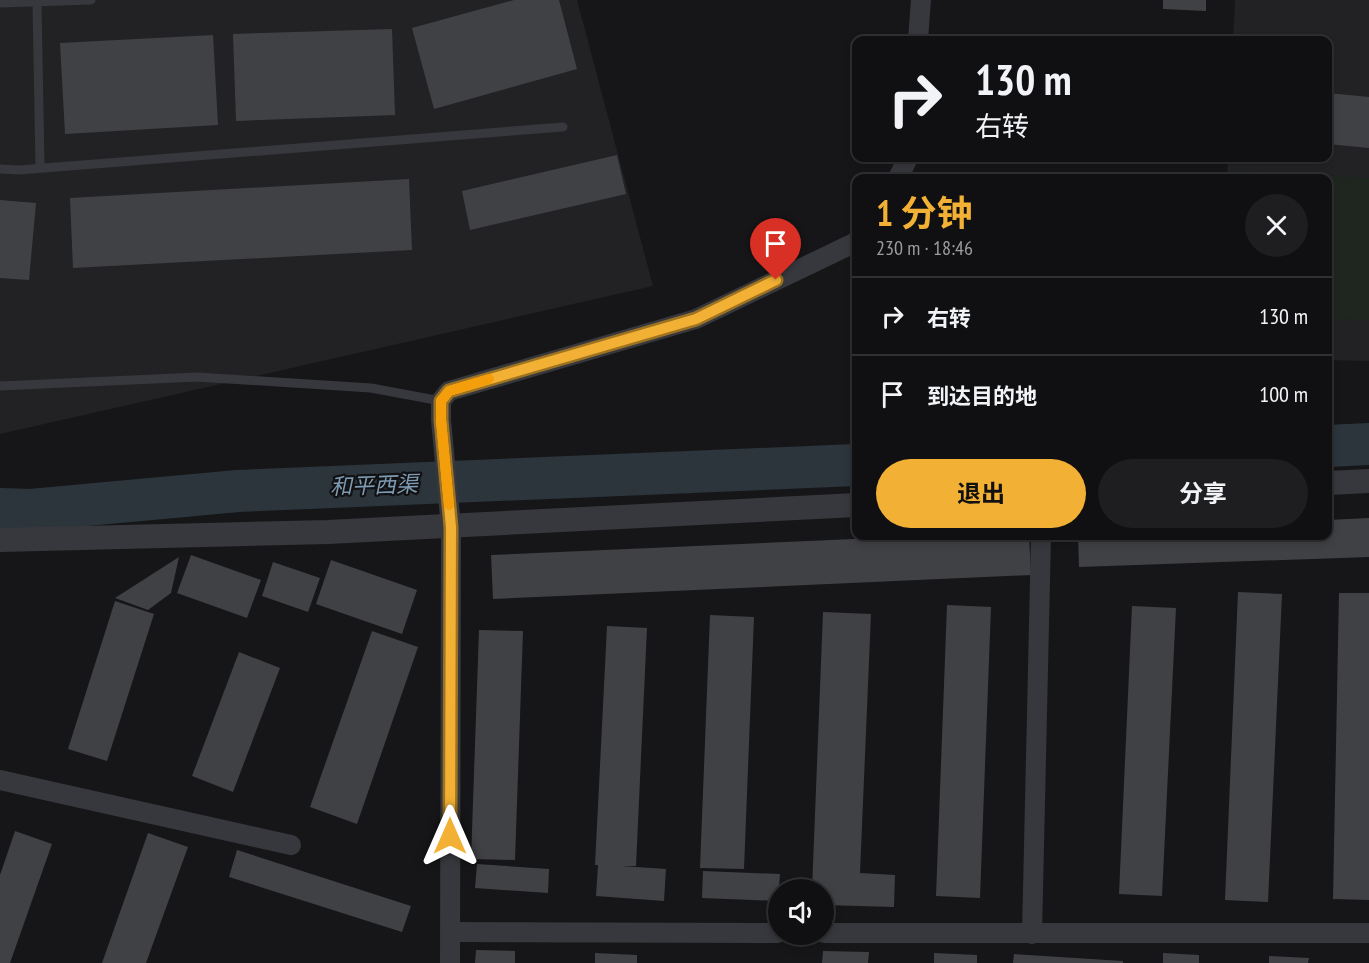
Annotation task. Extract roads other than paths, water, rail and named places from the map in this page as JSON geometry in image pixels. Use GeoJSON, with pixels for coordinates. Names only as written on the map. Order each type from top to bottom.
{"type":"FeatureCollection","features":[{"type":"Feature","properties":{"kind":"street"},"geometry":{"type":"LineString","coordinates":[[918,36],[921,0]]}},
{"type":"Feature","properties":{"kind":"street"},"geometry":{"type":"LineString","coordinates":[[450,963],[451,526],[441,410],[449,391],[696,319],[852,244]]}},
{"type":"Feature","properties":{"kind":"street"},"geometry":{"type":"LineString","coordinates":[[1332,483],[1369,481]]}},
{"type":"Feature","properties":{"kind":"street"},"geometry":{"type":"LineString","coordinates":[[0,540],[328,532],[852,505]]}},
{"type":"Feature","properties":{"kind":"street"},"geometry":{"type":"LineString","coordinates":[[1032,934],[1041,540]]}},
{"type":"Feature","properties":{"kind":"street"},"geometry":{"type":"LineString","coordinates":[[0,780],[291,845]]}},
{"type":"Feature","properties":{"kind":"street"},"geometry":{"type":"LineString","coordinates":[[450,932],[768,933]]}},
{"type":"Feature","properties":{"kind":"street"},"geometry":{"type":"LineString","coordinates":[[834,933],[1369,933]]}},
{"type":"Feature","properties":{"kind":"lane"},"geometry":{"type":"LineString","coordinates":[[0,3],[91,0]]}},
{"type":"Feature","properties":{"kind":"lane"},"geometry":{"type":"LineString","coordinates":[[37,2],[40,168]]}},
{"type":"Feature","properties":{"kind":"lane"},"geometry":{"type":"LineString","coordinates":[[0,169],[40,168],[563,127]]}},
{"type":"Feature","properties":{"kind":"lane"},"geometry":{"type":"LineString","coordinates":[[0,386],[197,377],[371,388],[441,410]]}},
{"type":"Feature","properties":{"kind":"waterway","name":"和平西渠"},"geometry":{"type":"LineString","coordinates":[[1332,446],[1369,444]]}},
{"type":"Feature","properties":{"kind":"waterway","name":"和平西渠"},"geometry":{"type":"LineString","coordinates":[[0,509],[31,510],[238,491],[852,465]]}}]}
